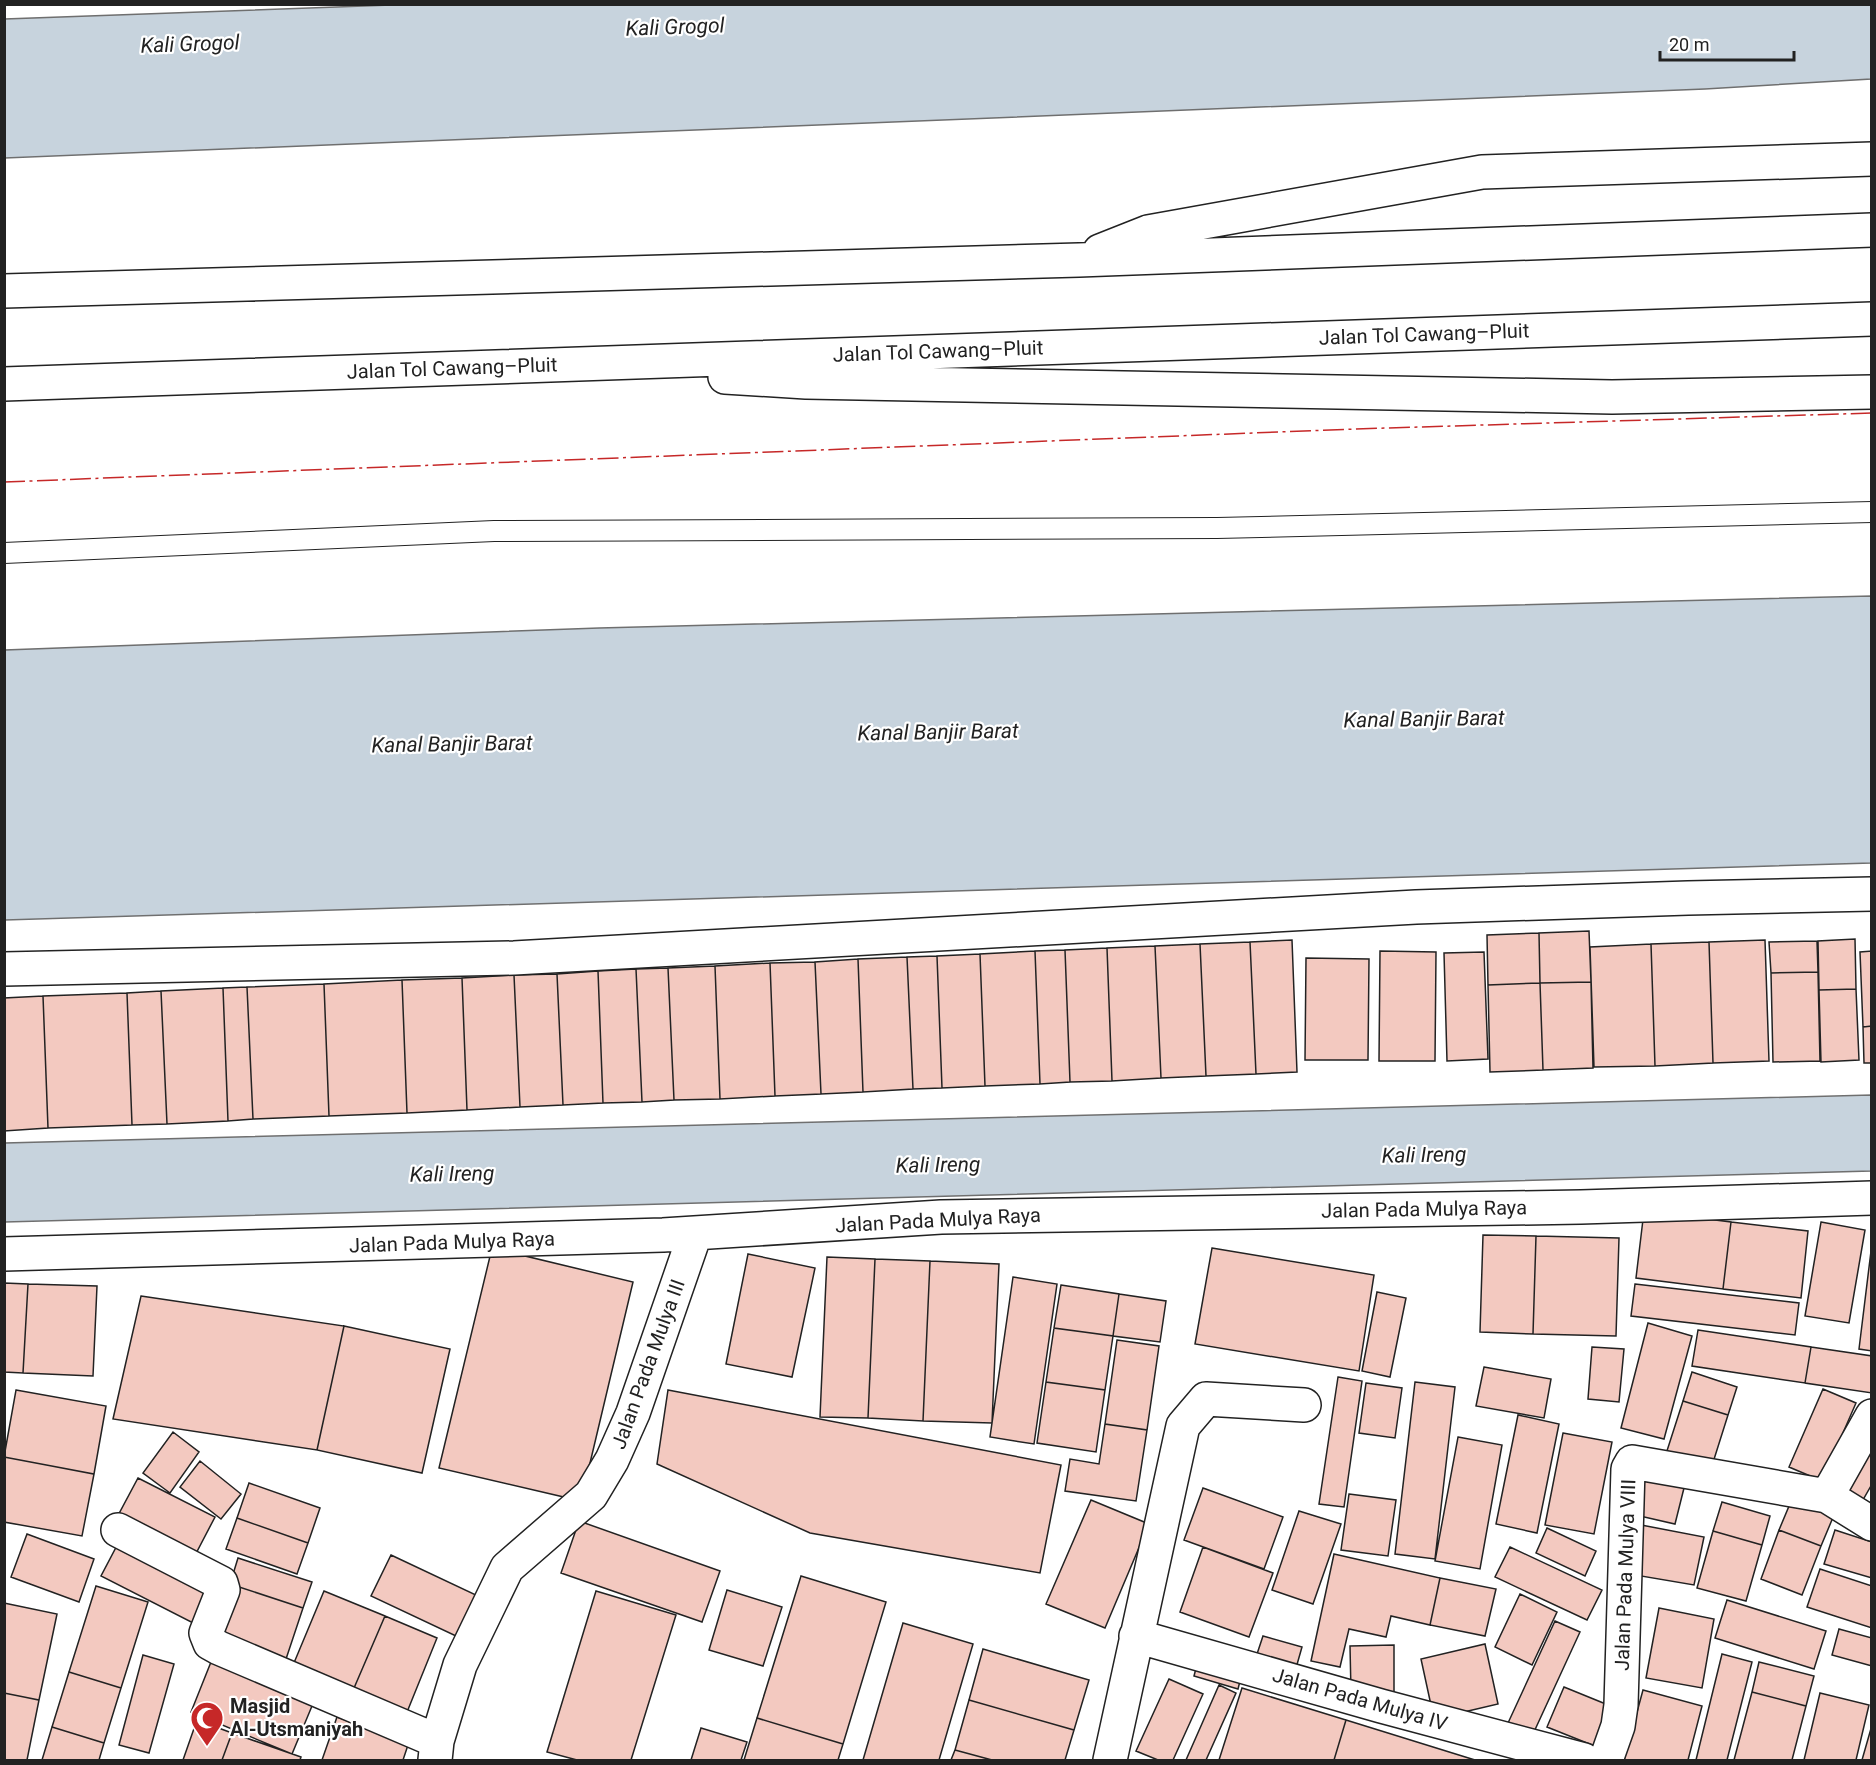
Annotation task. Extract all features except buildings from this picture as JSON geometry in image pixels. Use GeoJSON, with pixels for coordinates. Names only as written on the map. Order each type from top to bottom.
{"type":"FeatureCollection","features":[{"type":"Feature","properties":{"kind":"main road"},"geometry":{"type":"LineString","coordinates":[[1079,260],[1148,232],[1482,172],[1872,159]]}},
{"type":"Feature","properties":{"kind":"main road"},"geometry":{"type":"LineString","coordinates":[[4,291],[1079,260],[1872,230]]}},
{"type":"Feature","properties":{"kind":"main road","name":"Jalan Tol Cawang–Pluit"},"geometry":{"type":"LineString","coordinates":[[4,384],[1872,319]]}},
{"type":"Feature","properties":{"kind":"main road"},"geometry":{"type":"LineString","coordinates":[[576,364],[806,382],[1612,397],[1872,392]]}},
{"type":"Feature","properties":{"kind":"main road"},"geometry":{"type":"LineString","coordinates":[[4,969],[514,958],[1416,907],[1872,894]]}},
{"type":"Feature","properties":{"kind":"main road","name":"Jalan Pada Mulya Raya"},"geometry":{"type":"LineString","coordinates":[[4,1254],[695,1234],[941,1217],[1581,1207],[1872,1198]]}},
{"type":"Feature","properties":{"kind":"main road","name":"Jalan Pada Mulya III"},"geometry":{"type":"LineString","coordinates":[[436,1751],[460,1665],[507,1568],[591,1495],[612,1460],[633,1413],[695,1234]]}},
{"type":"Feature","properties":{"kind":"main road"},"geometry":{"type":"LineString","coordinates":[[1110,1761],[1183,1426],[1206,1399],[1304,1405]]}},
{"type":"Feature","properties":{"kind":"main road"},"geometry":{"type":"LineString","coordinates":[[1872,1416],[1827,1496],[1872,1524]]}},
{"type":"Feature","properties":{"kind":"main road","name":"Jalan Pada Mulya VIII"},"geometry":{"type":"LineString","coordinates":[[1606,1761],[1618,1726],[1621,1706],[1629,1465],[1632,1462],[1827,1496]]}},
{"type":"Feature","properties":{"kind":"main road"},"geometry":{"type":"LineString","coordinates":[[118,1530],[221,1583],[223,1590],[206,1633],[210,1642],[436,1751]]}},
{"type":"Feature","properties":{"kind":"main road","name":"Jalan Pada Mulya IV"},"geometry":{"type":"LineString","coordinates":[[1136,1636],[1584,1761]]}},
{"type":"Feature","properties":{"kind":"lane"},"geometry":{"type":"LineString","coordinates":[[4,553],[495,531],[1217,528],[1872,512]]}},
{"type":"Feature","properties":{"kind":"water","name":"Kali Grogol"},"geometry":{"type":"Polygon","coordinates":[[[419,4],[1871,5],[1871,79],[1705,89],[5,158],[5,19],[419,4]]]}},
{"type":"Feature","properties":{"kind":"water","name":"Kanal Banjir Barat"},"geometry":{"type":"Polygon","coordinates":[[[1871,596],[1871,863],[5,920],[5,650],[599,628],[1871,596]]]}},
{"type":"Feature","properties":{"kind":"water","name":"Kali Ireng"},"geometry":{"type":"Polygon","coordinates":[[[1871,1095],[1871,1171],[5,1222],[5,1143],[1871,1095]]]}},
{"type":"Feature","properties":{"kind":"power"},"geometry":{"type":"LineString","coordinates":[[4,482],[1355,429],[1872,413]]}},
{"type":"Feature","properties":{"kind":"place","name":"Masjid Al-Utsmaniyah"},"geometry":{"type":"Point","coordinates":[207,1747]}}]}
